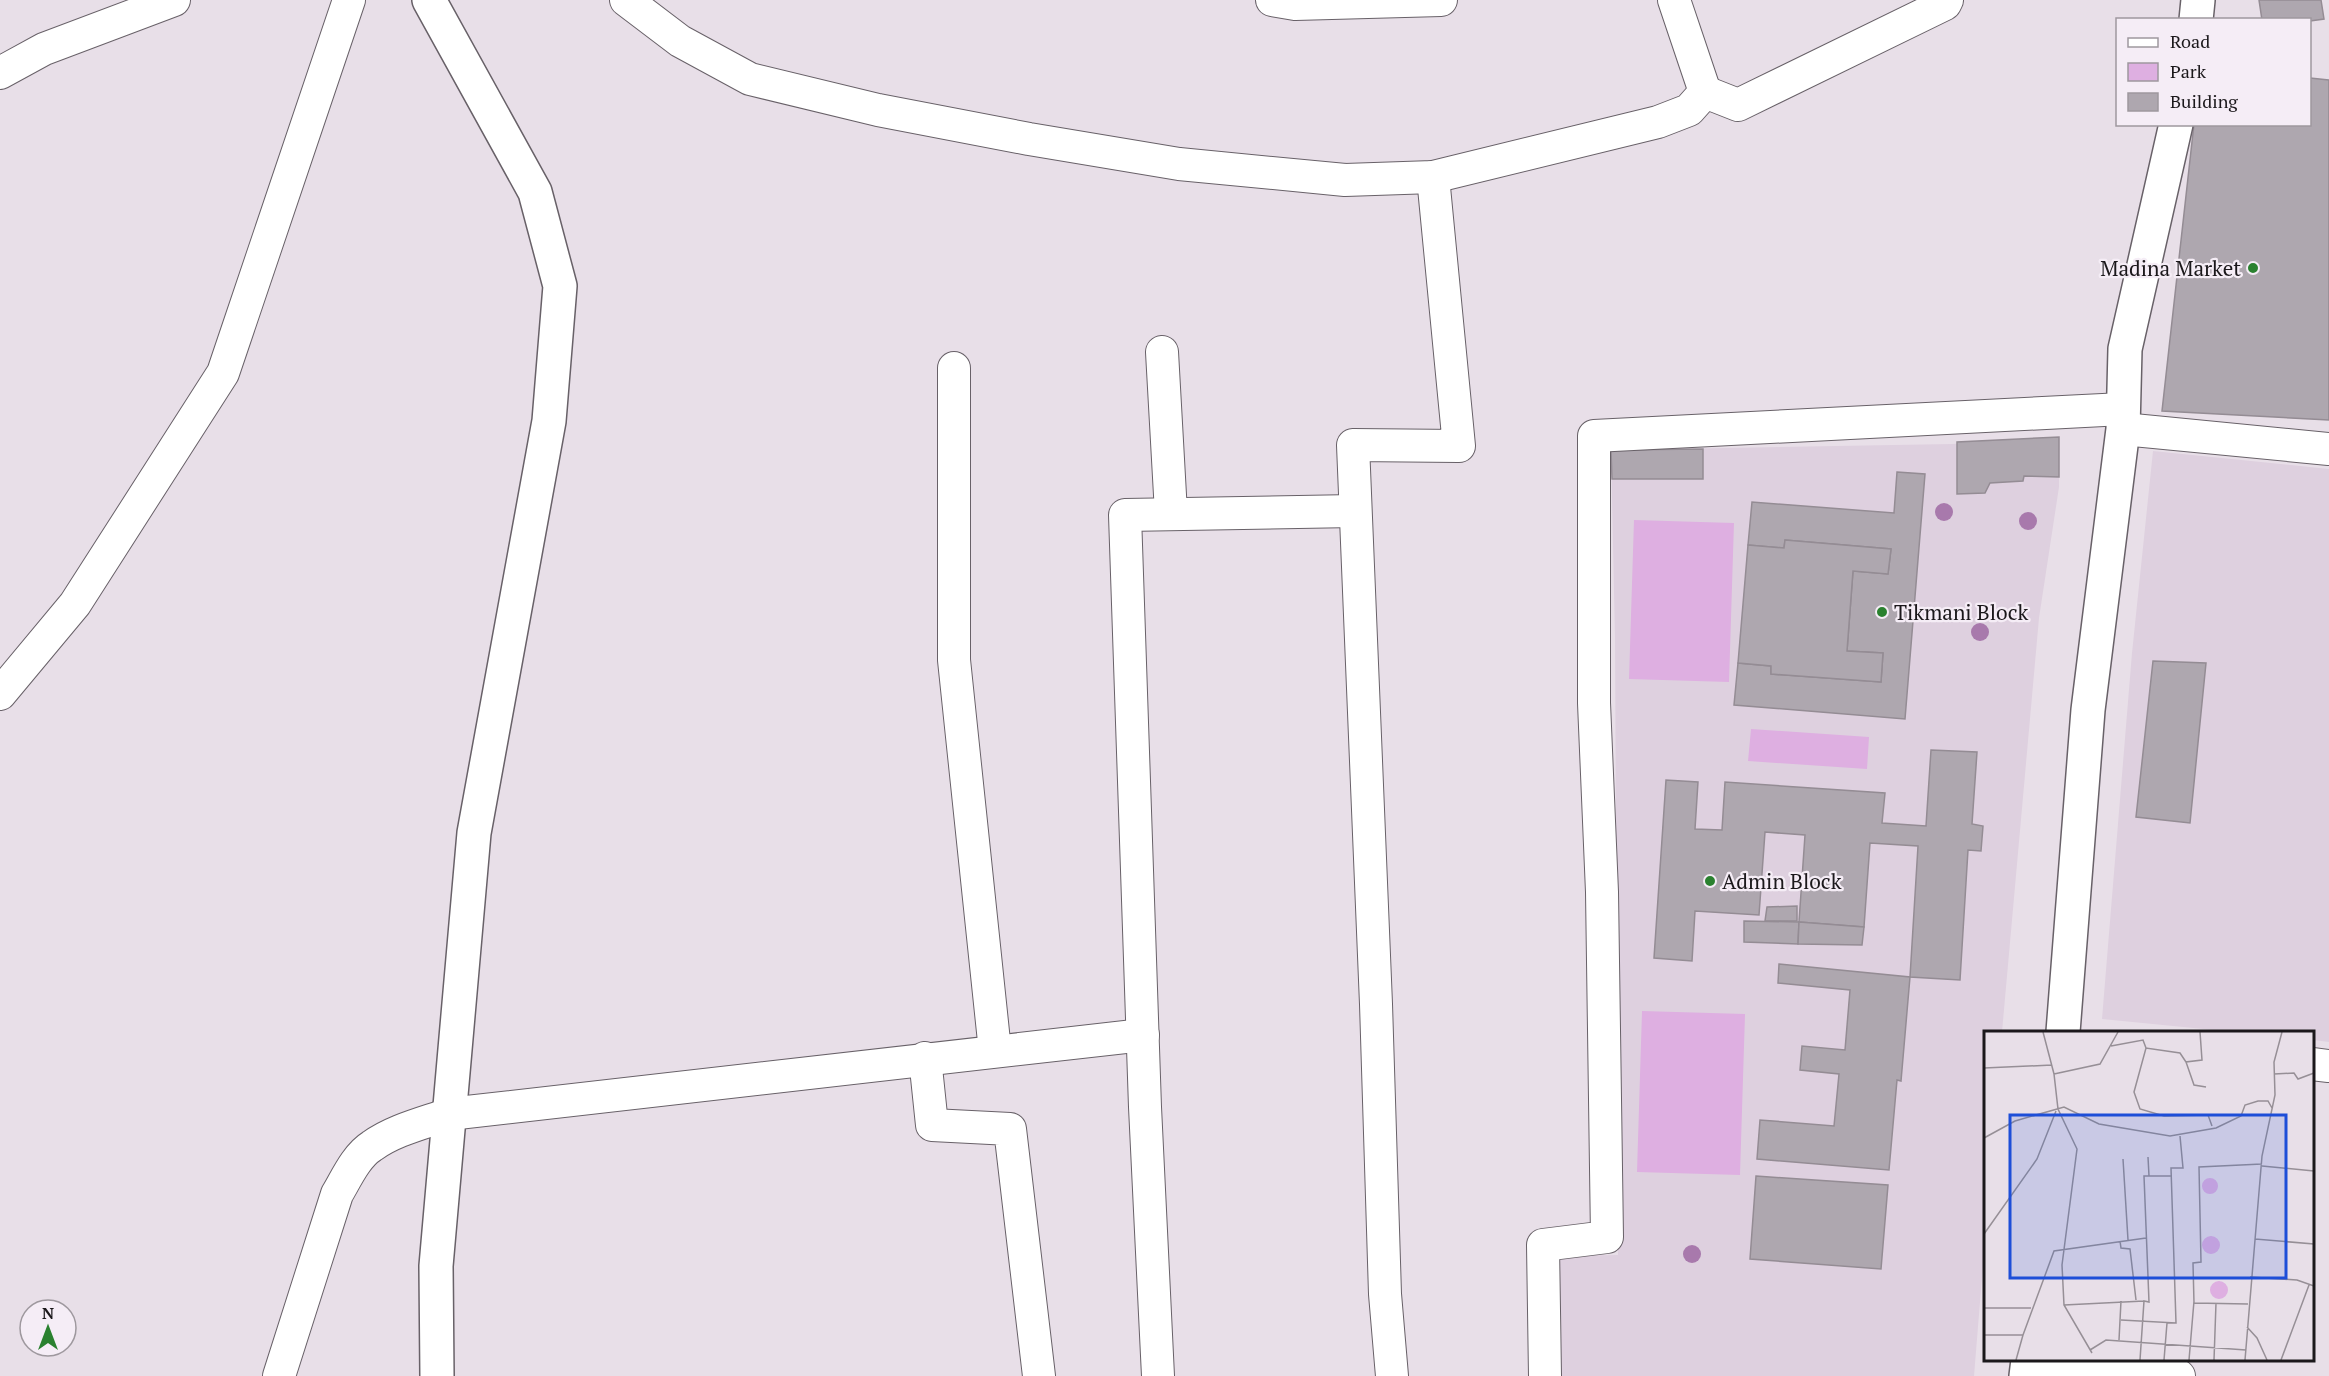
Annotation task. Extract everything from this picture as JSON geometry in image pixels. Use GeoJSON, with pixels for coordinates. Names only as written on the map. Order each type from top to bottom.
{"type":"FeatureCollection","features":[{"type":"Feature","properties":{"kind":"street"},"geometry":{"type":"LineString","coordinates":[[0,73],[44,49],[174,0]]}},
{"type":"Feature","properties":{"kind":"street"},"geometry":{"type":"LineString","coordinates":[[0,694],[75,604],[223,373],[349,0]]}},
{"type":"Feature","properties":{"kind":"street"},"geometry":{"type":"LineString","coordinates":[[429,0],[535,192],[560,286],[549,422],[474,833],[436,1266],[437,1376]]}},
{"type":"Feature","properties":{"kind":"street"},"geometry":{"type":"LineString","coordinates":[[626,0],[680,41],[750,79],[878,110],[1029,140],[1179,164],[1345,180],[1433,177],[1503,158],[1658,122],[1689,110],[1705,92]]}},
{"type":"Feature","properties":{"kind":"street"},"geometry":{"type":"LineString","coordinates":[[1272,0],[1295,4],[1441,0]]}},
{"type":"Feature","properties":{"kind":"street"},"geometry":{"type":"LineString","coordinates":[[1674,0],[1705,92],[1738,105],[1926,14],[1945,4],[1947,0]]}},
{"type":"Feature","properties":{"kind":"street"},"geometry":{"type":"LineString","coordinates":[[2196,18],[2198,0]]}},
{"type":"Feature","properties":{"kind":"street"},"geometry":{"type":"LineString","coordinates":[[2063,1031],[2088,710],[2123,419],[2125,349],[2176,126]]}},
{"type":"Feature","properties":{"kind":"street"},"geometry":{"type":"LineString","coordinates":[[1392,1376],[1385,1294],[1377,1016],[1353,446],[1459,446],[1433,177]]}},
{"type":"Feature","properties":{"kind":"street"},"geometry":{"type":"LineString","coordinates":[[1162,352],[1172,513]]}},
{"type":"Feature","properties":{"kind":"street"},"geometry":{"type":"LineString","coordinates":[[954,368],[954,660],[995,1051]]}},
{"type":"Feature","properties":{"kind":"street"},"geometry":{"type":"LineString","coordinates":[[1545,1376],[1543,1245],[1608,1237],[1602,892],[1594,703],[1594,436],[2123,419],[2329,449]]}},
{"type":"Feature","properties":{"kind":"street"},"geometry":{"type":"LineString","coordinates":[[1158,1376],[1143,1035],[1125,515],[1355,511]]}},
{"type":"Feature","properties":{"kind":"street"},"geometry":{"type":"LineString","coordinates":[[279,1376],[336,1194],[370,1146],[401,1132],[449,1114],[1143,1035]]}},
{"type":"Feature","properties":{"kind":"street"},"geometry":{"type":"LineString","coordinates":[[926,1058],[932,1125],[1010,1129],[1039,1376]]}},
{"type":"Feature","properties":{"kind":"street"},"geometry":{"type":"LineString","coordinates":[[2314,1064],[2329,1066]]}},
{"type":"Feature","properties":{"kind":"street"},"geometry":{"type":"LineString","coordinates":[[2027,1367],[2179,1376]]}},
{"type":"Feature","properties":{"kind":"shaded area"},"geometry":{"type":"Polygon","coordinates":[[[2059,437],[2059,487],[2039,618],[2002,1031],[1984,1031],[1984,1253],[1974,1376],[1557,1376],[1550,1256],[1618,1255],[1615,637],[1611,450],[1952,444],[2059,437]]]}},
{"type":"Feature","properties":{"kind":"shaded area"},"geometry":{"type":"Polygon","coordinates":[[[2153,451],[2329,469],[2329,1042],[2314,1040],[2314,1031],[2224,1031],[2102,1019],[2132,653],[2153,451]]]}},
{"type":"Feature","properties":{"kind":"green space"},"geometry":{"type":"Polygon","coordinates":[[[1634,520],[1734,523],[1729,682],[1629,679],[1634,520]]]}},
{"type":"Feature","properties":{"kind":"green space"},"geometry":{"type":"Polygon","coordinates":[[[1751,729],[1869,737],[1867,769],[1748,761],[1751,729]]]}},
{"type":"Feature","properties":{"kind":"green space"},"geometry":{"type":"Polygon","coordinates":[[[1642,1011],[1745,1014],[1740,1175],[1637,1172],[1642,1011]]]}},
{"type":"Feature","properties":{"kind":"building"},"geometry":{"type":"Polygon","coordinates":[[[2259,0],[2321,0],[2324,19],[2311,21],[2311,18],[2262,18],[2259,0]]]}},
{"type":"Feature","properties":{"kind":"building","name":"Madina Market"},"geometry":{"type":"Polygon","coordinates":[[[2311,78],[2329,80],[2329,420],[2162,411],[2194,126],[2311,126],[2311,78]]]}},
{"type":"Feature","properties":{"kind":"building"},"geometry":{"type":"Polygon","coordinates":[[[2059,437],[2059,477],[2024,476],[2023,481],[1990,483],[1985,493],[1957,494],[1957,442],[2059,437]]]}},
{"type":"Feature","properties":{"kind":"building"},"geometry":{"type":"Polygon","coordinates":[[[1703,449],[1703,479],[1612,479],[1611,450],[1703,449]]]}},
{"type":"Feature","properties":{"kind":"building","name":"Tikmani Block"},"geometry":{"type":"Polygon","coordinates":[[[1897,472],[1925,474],[1905,719],[1734,705],[1738,663],[1771,666],[1771,674],[1881,682],[1883,653],[1847,651],[1853,571],[1888,574],[1891,549],[1785,540],[1784,548],[1748,545],[1752,502],[1894,513],[1897,472]]]}},
{"type":"Feature","properties":{"kind":"building"},"geometry":{"type":"Polygon","coordinates":[[[1785,540],[1891,549],[1888,574],[1853,571],[1847,651],[1883,653],[1881,682],[1771,674],[1771,666],[1738,663],[1748,545],[1784,548],[1785,540]]]}},
{"type":"Feature","properties":{"kind":"building"},"geometry":{"type":"Polygon","coordinates":[[[2153,661],[2206,663],[2190,823],[2136,817],[2153,661]]]}},
{"type":"Feature","properties":{"kind":"building","name":"Admin Block"},"geometry":{"type":"Polygon","coordinates":[[[1931,750],[1977,752],[1972,824],[1983,826],[1981,851],[1968,850],[1960,980],[1910,977],[1918,846],[1870,843],[1864,927],[1799,922],[1805,835],[1765,832],[1759,915],[1695,911],[1692,961],[1654,958],[1666,780],[1698,782],[1695,829],[1722,830],[1725,782],[1885,793],[1882,823],[1926,826],[1931,750]]]}},
{"type":"Feature","properties":{"kind":"building"},"geometry":{"type":"Polygon","coordinates":[[[1797,906],[1797,921],[1765,921],[1767,907],[1797,906]]]}},
{"type":"Feature","properties":{"kind":"building"},"geometry":{"type":"Polygon","coordinates":[[[1744,921],[1799,922],[1798,944],[1744,942],[1744,921]]]}},
{"type":"Feature","properties":{"kind":"building"},"geometry":{"type":"Polygon","coordinates":[[[1799,922],[1864,927],[1862,945],[1798,944],[1799,922]]]}},
{"type":"Feature","properties":{"kind":"building"},"geometry":{"type":"Polygon","coordinates":[[[1779,964],[1910,977],[1901,1081],[1897,1080],[1889,1170],[1757,1159],[1760,1120],[1834,1126],[1839,1074],[1800,1070],[1802,1046],[1845,1050],[1850,990],[1778,983],[1779,964]]]}},
{"type":"Feature","properties":{"kind":"building"},"geometry":{"type":"Polygon","coordinates":[[[1756,1176],[1888,1185],[1881,1269],[1750,1259],[1756,1176]]]}},
{"type":"Feature","properties":{"kind":"place","name":"Madina Market"},"geometry":{"type":"Point","coordinates":[2253,268]}},
{"type":"Feature","properties":{"kind":"place","name":"Tikmani Block"},"geometry":{"type":"Point","coordinates":[1882,612]}},
{"type":"Feature","properties":{"kind":"place","name":"Admin Block"},"geometry":{"type":"Point","coordinates":[1710,881]}}]}
